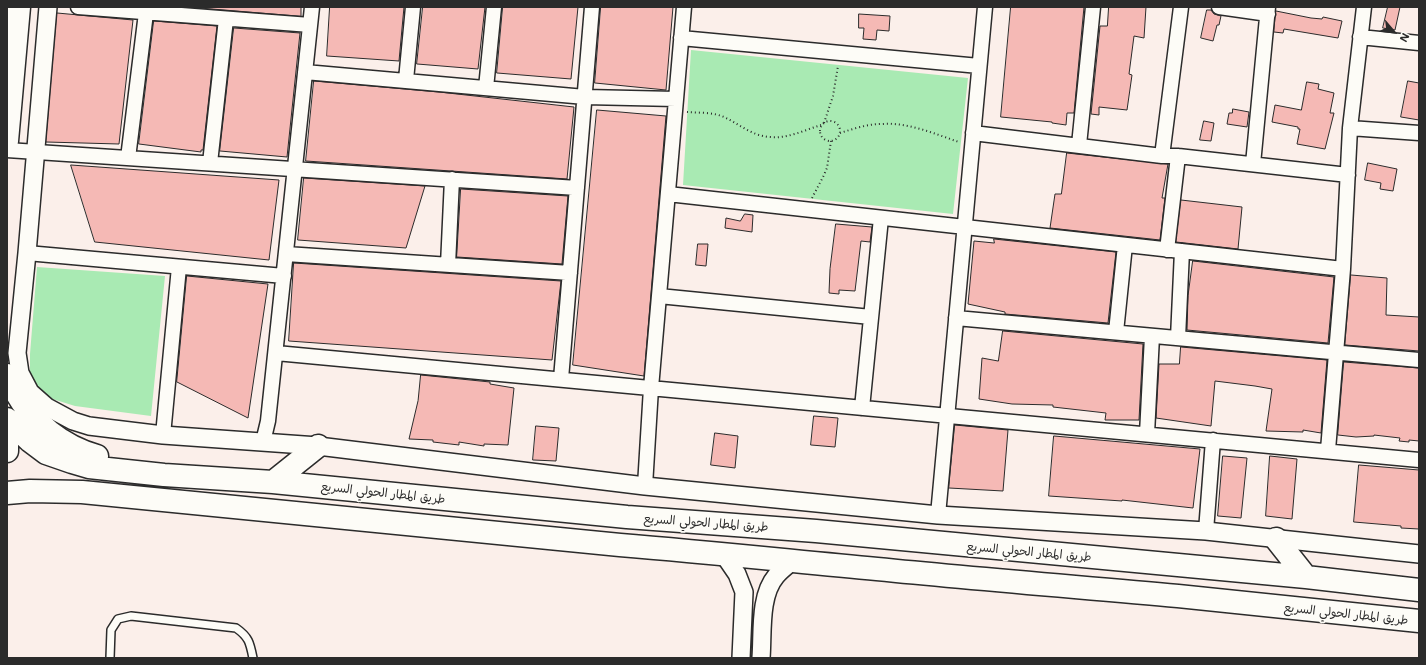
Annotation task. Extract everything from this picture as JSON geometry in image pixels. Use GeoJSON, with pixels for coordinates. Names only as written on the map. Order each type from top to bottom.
{"type":"FeatureCollection","features":[{"type":"Feature","properties":{"kind":"main road"},"geometry":{"type":"LineString","coordinates":[[7,141],[19,7]]}},
{"type":"Feature","properties":{"kind":"main road"},"geometry":{"type":"LineString","coordinates":[[7,375],[19,398],[31,415],[44,429],[59,440],[73,448],[90,454],[164,475]]}},
{"type":"Feature","properties":{"kind":"main road","name":"طريق المطار الحولي السريع"},"geometry":{"type":"LineString","coordinates":[[7,419],[30,441],[46,453],[89,467],[164,475],[273,482],[619,516],[816,531],[1306,577],[1419,590]]}},
{"type":"Feature","properties":{"kind":"main road"},"geometry":{"type":"LineString","coordinates":[[7,439],[7,451]]}},
{"type":"Feature","properties":{"kind":"main road"},"geometry":{"type":"LineString","coordinates":[[273,482],[318,446]]}},
{"type":"Feature","properties":{"kind":"main road","name":"طريق المطار الحولي السريع"},"geometry":{"type":"LineString","coordinates":[[7,492],[82,492],[1419,621]]}},
{"type":"Feature","properties":{"kind":"main road"},"geometry":{"type":"LineString","coordinates":[[802,562],[821,558],[826,550],[827,546],[824,537],[816,531]]}},
{"type":"Feature","properties":{"kind":"main road"},"geometry":{"type":"LineString","coordinates":[[877,569],[871,561],[871,551],[877,542],[886,538]]}},
{"type":"Feature","properties":{"kind":"main road"},"geometry":{"type":"LineString","coordinates":[[1276,539],[1306,577]]}},
{"type":"Feature","properties":{"kind":"street"},"geometry":{"type":"LineString","coordinates":[[48,7],[17,353],[20,373],[30,392],[47,407],[73,421],[90,426],[163,435],[318,446],[645,486],[938,515],[1206,531],[1419,554]]}},
{"type":"Feature","properties":{"kind":"street"},"geometry":{"type":"LineString","coordinates":[[78,7],[310,25]]}},
{"type":"Feature","properties":{"kind":"street"},"geometry":{"type":"LineString","coordinates":[[263,442],[268,421],[276,353],[312,7]]}},
{"type":"Feature","properties":{"kind":"street"},"geometry":{"type":"LineString","coordinates":[[406,80],[413,7]]}},
{"type":"Feature","properties":{"kind":"street"},"geometry":{"type":"LineString","coordinates":[[486,88],[494,7]]}},
{"type":"Feature","properties":{"kind":"street"},"geometry":{"type":"LineString","coordinates":[[561,379],[592,7]]}},
{"type":"Feature","properties":{"kind":"street"},"geometry":{"type":"LineString","coordinates":[[645,486],[651,388],[684,7]]}},
{"type":"Feature","properties":{"kind":"street"},"geometry":{"type":"LineString","coordinates":[[938,515],[985,7]]}},
{"type":"Feature","properties":{"kind":"street"},"geometry":{"type":"LineString","coordinates":[[1079,145],[1093,7]]}},
{"type":"Feature","properties":{"kind":"street"},"geometry":{"type":"LineString","coordinates":[[1162,156],[1181,7]]}},
{"type":"Feature","properties":{"kind":"street"},"geometry":{"type":"LineString","coordinates":[[1219,7],[1268,10],[1253,164]]}},
{"type":"Feature","properties":{"kind":"street"},"geometry":{"type":"LineString","coordinates":[[1328,450],[1343,269],[1350,128],[1364,7]]}},
{"type":"Feature","properties":{"kind":"street"},"geometry":{"type":"LineString","coordinates":[[128,158],[146,13]]}},
{"type":"Feature","properties":{"kind":"street"},"geometry":{"type":"LineString","coordinates":[[210,163],[226,19]]}},
{"type":"Feature","properties":{"kind":"street"},"geometry":{"type":"LineString","coordinates":[[1360,37],[1419,43]]}},
{"type":"Feature","properties":{"kind":"street"},"geometry":{"type":"LineString","coordinates":[[681,38],[979,66]]}},
{"type":"Feature","properties":{"kind":"street"},"geometry":{"type":"LineString","coordinates":[[305,72],[675,105]]}},
{"type":"Feature","properties":{"kind":"street"},"geometry":{"type":"LineString","coordinates":[[1350,128],[1419,134]]}},
{"type":"Feature","properties":{"kind":"street"},"geometry":{"type":"LineString","coordinates":[[973,139],[1079,145],[1162,156],[1178,156],[1348,175]]}},
{"type":"Feature","properties":{"kind":"street"},"geometry":{"type":"LineString","coordinates":[[7,150],[577,188]]}},
{"type":"Feature","properties":{"kind":"street"},"geometry":{"type":"LineString","coordinates":[[1167,250],[1178,156]]}},
{"type":"Feature","properties":{"kind":"street"},"geometry":{"type":"LineString","coordinates":[[448,265],[452,179]]}},
{"type":"Feature","properties":{"kind":"street"},"geometry":{"type":"LineString","coordinates":[[668,194],[1343,269]]}},
{"type":"Feature","properties":{"kind":"street"},"geometry":{"type":"LineString","coordinates":[[862,408],[881,218]]}},
{"type":"Feature","properties":{"kind":"street"},"geometry":{"type":"LineString","coordinates":[[1116,332],[1125,245]]}},
{"type":"Feature","properties":{"kind":"street"},"geometry":{"type":"LineString","coordinates":[[1178,338],[1182,251]]}},
{"type":"Feature","properties":{"kind":"street"},"geometry":{"type":"LineString","coordinates":[[27,253],[284,276]]}},
{"type":"Feature","properties":{"kind":"street"},"geometry":{"type":"LineString","coordinates":[[286,254],[570,274]]}},
{"type":"Feature","properties":{"kind":"street"},"geometry":{"type":"LineString","coordinates":[[163,435],[179,267]]}},
{"type":"Feature","properties":{"kind":"street"},"geometry":{"type":"LineString","coordinates":[[659,296],[871,317]]}},
{"type":"Feature","properties":{"kind":"street"},"geometry":{"type":"LineString","coordinates":[[956,318],[1419,360]]}},
{"type":"Feature","properties":{"kind":"street"},"geometry":{"type":"LineString","coordinates":[[1147,434],[1152,336]]}},
{"type":"Feature","properties":{"kind":"street"},"geometry":{"type":"LineString","coordinates":[[276,353],[1328,450],[1419,460]]}},
{"type":"Feature","properties":{"kind":"street"},"geometry":{"type":"LineString","coordinates":[[1206,531],[1213,440]]}},
{"type":"Feature","properties":{"kind":"street"},"geometry":{"type":"LineString","coordinates":[[724,555],[737,574],[744,592],[742,658]]}},
{"type":"Feature","properties":{"kind":"street"},"geometry":{"type":"LineString","coordinates":[[761,658],[764,608],[768,590],[775,577],[802,562]]}},
{"type":"Feature","properties":{"kind":"street"},"geometry":{"type":"LineString","coordinates":[[744,592],[747,586],[752,583],[759,582],[768,590]]}},
{"type":"Feature","properties":{"kind":"lane"},"geometry":{"type":"LineString","coordinates":[[110,658],[111,630],[118,619],[131,616],[236,628],[245,634],[250,644],[253,658]]}},
{"type":"Feature","properties":{"kind":"path"},"geometry":{"type":"LineString","coordinates":[[824,123],[834,91],[840,52]]}},
{"type":"Feature","properties":{"kind":"path"},"geometry":{"type":"LineString","coordinates":[[675,105],[715,114],[758,135],[782,137],[821,125],[828,121],[835,123],[838,126],[840,133]]}},
{"type":"Feature","properties":{"kind":"path"},"geometry":{"type":"LineString","coordinates":[[821,125],[821,137],[824,140],[832,141],[835,140],[840,133],[870,125],[893,124],[973,139]]}},
{"type":"Feature","properties":{"kind":"path"},"geometry":{"type":"LineString","coordinates":[[808,203],[827,168],[832,141]]}},
{"type":"Feature","properties":{"kind":"green space"},"geometry":{"type":"Polygon","coordinates":[[[691,50],[968,78],[953,214],[683,185],[691,50]]]}},
{"type":"Feature","properties":{"kind":"green space"},"geometry":{"type":"Polygon","coordinates":[[[37,267],[165,276],[151,416],[75,406],[30,392],[30,354],[37,267]]]}},
{"type":"Feature","properties":{"kind":"building"},"geometry":{"type":"Polygon","coordinates":[[[188,7],[301,7],[301,16],[188,7]]]}},
{"type":"Feature","properties":{"kind":"building"},"geometry":{"type":"Polygon","coordinates":[[[330,7],[404,7],[399,61],[327,56],[330,7]]]}},
{"type":"Feature","properties":{"kind":"building"},"geometry":{"type":"Polygon","coordinates":[[[423,7],[485,7],[478,69],[417,64],[423,7]]]}},
{"type":"Feature","properties":{"kind":"building"},"geometry":{"type":"Polygon","coordinates":[[[503,7],[578,7],[571,79],[497,73],[503,7]]]}},
{"type":"Feature","properties":{"kind":"building"},"geometry":{"type":"Polygon","coordinates":[[[601,7],[673,7],[666,90],[595,83],[601,7]]]}},
{"type":"Feature","properties":{"kind":"building"},"geometry":{"type":"Polygon","coordinates":[[[1011,7],[1084,7],[1074,113],[1067,113],[1066,125],[1052,122],[1001,117],[1011,7]]]}},
{"type":"Feature","properties":{"kind":"building"},"geometry":{"type":"Polygon","coordinates":[[[1109,7],[1146,7],[1144,38],[1134,36],[1129,74],[1132,75],[1127,110],[1099,107],[1099,115],[1091,114],[1100,26],[1107,26],[1109,7]]]}},
{"type":"Feature","properties":{"kind":"building"},"geometry":{"type":"Polygon","coordinates":[[[1388,7],[1400,7],[1395,30],[1383,28],[1388,7]]]}},
{"type":"Feature","properties":{"kind":"building"},"geometry":{"type":"Polygon","coordinates":[[[1207,10],[1211,10],[1214,14],[1221,16],[1213,41],[1201,38],[1207,10]]]}},
{"type":"Feature","properties":{"kind":"building"},"geometry":{"type":"Polygon","coordinates":[[[1276,11],[1311,18],[1322,19],[1323,17],[1342,21],[1338,38],[1284,29],[1283,33],[1274,32],[1276,11]]]}},
{"type":"Feature","properties":{"kind":"building"},"geometry":{"type":"Polygon","coordinates":[[[57,13],[133,20],[119,144],[46,142],[57,13]]]}},
{"type":"Feature","properties":{"kind":"building"},"geometry":{"type":"Polygon","coordinates":[[[859,14],[890,16],[889,31],[877,30],[876,40],[863,39],[864,28],[859,28],[859,14]]]}},
{"type":"Feature","properties":{"kind":"building"},"geometry":{"type":"Polygon","coordinates":[[[154,21],[217,26],[203,150],[201,150],[201,152],[139,144],[154,21]]]}},
{"type":"Feature","properties":{"kind":"building"},"geometry":{"type":"Polygon","coordinates":[[[234,28],[300,33],[287,157],[220,151],[234,28]]]}},
{"type":"Feature","properties":{"kind":"building"},"geometry":{"type":"Polygon","coordinates":[[[314,81],[439,92],[574,107],[567,179],[306,161],[314,81]]]}},
{"type":"Feature","properties":{"kind":"building"},"geometry":{"type":"Polygon","coordinates":[[[1408,81],[1419,83],[1419,120],[1401,117],[1408,81]]]}},
{"type":"Feature","properties":{"kind":"building"},"geometry":{"type":"Polygon","coordinates":[[[1307,82],[1319,84],[1318,89],[1334,93],[1330,113],[1334,113],[1325,149],[1297,144],[1300,129],[1298,129],[1298,127],[1272,122],[1275,105],[1301,110],[1307,82]]]}},
{"type":"Feature","properties":{"kind":"building"},"geometry":{"type":"Polygon","coordinates":[[[1233,109],[1249,112],[1247,127],[1227,124],[1229,113],[1232,113],[1233,109]]]}},
{"type":"Feature","properties":{"kind":"building"},"geometry":{"type":"Polygon","coordinates":[[[597,110],[666,116],[644,376],[573,365],[597,110]]]}},
{"type":"Feature","properties":{"kind":"building"},"geometry":{"type":"Polygon","coordinates":[[[1204,121],[1214,123],[1211,141],[1200,140],[1204,121]]]}},
{"type":"Feature","properties":{"kind":"building"},"geometry":{"type":"Polygon","coordinates":[[[1067,153],[1168,164],[1162,198],[1165,198],[1160,240],[1050,228],[1055,194],[1061,194],[1067,153]]]}},
{"type":"Feature","properties":{"kind":"building"},"geometry":{"type":"Polygon","coordinates":[[[1368,163],[1397,169],[1393,191],[1380,189],[1381,183],[1365,180],[1368,163]]]}},
{"type":"Feature","properties":{"kind":"building"},"geometry":{"type":"Polygon","coordinates":[[[71,165],[279,180],[269,260],[95,242],[71,165]]]}},
{"type":"Feature","properties":{"kind":"building"},"geometry":{"type":"Polygon","coordinates":[[[304,178],[425,186],[406,248],[298,240],[304,178]]]}},
{"type":"Feature","properties":{"kind":"building"},"geometry":{"type":"Polygon","coordinates":[[[461,189],[568,196],[562,264],[457,257],[461,189]]]}},
{"type":"Feature","properties":{"kind":"building"},"geometry":{"type":"Polygon","coordinates":[[[1181,200],[1242,207],[1238,249],[1176,242],[1181,200]]]}},
{"type":"Feature","properties":{"kind":"building"},"geometry":{"type":"Polygon","coordinates":[[[745,214],[753,215],[752,232],[725,228],[726,218],[740,221],[745,214]]]}},
{"type":"Feature","properties":{"kind":"building"},"geometry":{"type":"Polygon","coordinates":[[[836,224],[872,227],[870,242],[861,241],[855,291],[839,290],[839,294],[829,293],[830,269],[836,224]]]}},
{"type":"Feature","properties":{"kind":"building"},"geometry":{"type":"Polygon","coordinates":[[[994,239],[1116,252],[1108,323],[1005,314],[1005,312],[968,304],[974,241],[994,243],[994,239]]]}},
{"type":"Feature","properties":{"kind":"building"},"geometry":{"type":"Polygon","coordinates":[[[698,244],[708,244],[706,266],[696,265],[698,244]]]}},
{"type":"Feature","properties":{"kind":"building"},"geometry":{"type":"Polygon","coordinates":[[[1193,261],[1334,277],[1328,343],[1187,330],[1188,296],[1193,261]]]}},
{"type":"Feature","properties":{"kind":"building"},"geometry":{"type":"Polygon","coordinates":[[[294,263],[561,281],[552,360],[289,341],[294,263]]]}},
{"type":"Feature","properties":{"kind":"building"},"geometry":{"type":"Polygon","coordinates":[[[1351,275],[1387,278],[1386,315],[1419,317],[1419,351],[1345,345],[1351,275]]]}},
{"type":"Feature","properties":{"kind":"building"},"geometry":{"type":"Polygon","coordinates":[[[187,276],[268,284],[248,418],[177,382],[187,276]]]}},
{"type":"Feature","properties":{"kind":"building"},"geometry":{"type":"Polygon","coordinates":[[[1003,331],[1143,344],[1139,420],[1105,420],[1106,413],[1053,407],[1053,405],[1012,404],[979,399],[982,358],[998,361],[1003,331]]]}},
{"type":"Feature","properties":{"kind":"building"},"geometry":{"type":"Polygon","coordinates":[[[1181,347],[1327,360],[1321,433],[1303,430],[1303,432],[1266,431],[1272,389],[1215,381],[1211,426],[1156,418],[1159,364],[1179,364],[1181,347]]]}},
{"type":"Feature","properties":{"kind":"building"},"geometry":{"type":"Polygon","coordinates":[[[1344,362],[1419,368],[1419,441],[1399,441],[1400,438],[1374,435],[1356,437],[1338,435],[1344,362]]]}},
{"type":"Feature","properties":{"kind":"building"},"geometry":{"type":"Polygon","coordinates":[[[421,375],[490,382],[490,384],[514,388],[508,445],[484,444],[484,446],[459,442],[459,445],[433,442],[433,440],[409,439],[418,401],[421,375]]]}},
{"type":"Feature","properties":{"kind":"building"},"geometry":{"type":"Polygon","coordinates":[[[814,416],[838,418],[835,447],[811,445],[814,416]]]}},
{"type":"Feature","properties":{"kind":"building"},"geometry":{"type":"Polygon","coordinates":[[[955,425],[1008,430],[1003,491],[949,488],[955,425]]]}},
{"type":"Feature","properties":{"kind":"building"},"geometry":{"type":"Polygon","coordinates":[[[536,426],[559,428],[556,461],[533,460],[536,426]]]}},
{"type":"Feature","properties":{"kind":"building"},"geometry":{"type":"Polygon","coordinates":[[[715,433],[738,436],[735,468],[711,465],[715,433]]]}},
{"type":"Feature","properties":{"kind":"building"},"geometry":{"type":"Polygon","coordinates":[[[1054,436],[1200,449],[1193,508],[1122,500],[1049,496],[1054,436]]]}},
{"type":"Feature","properties":{"kind":"building"},"geometry":{"type":"Polygon","coordinates":[[[1223,456],[1247,458],[1241,518],[1218,516],[1223,456]]]}},
{"type":"Feature","properties":{"kind":"building"},"geometry":{"type":"Polygon","coordinates":[[[1270,456],[1297,459],[1292,519],[1266,516],[1270,456]]]}},
{"type":"Feature","properties":{"kind":"building"},"geometry":{"type":"Polygon","coordinates":[[[1359,465],[1419,470],[1419,529],[1354,522],[1359,465]]]}}]}
